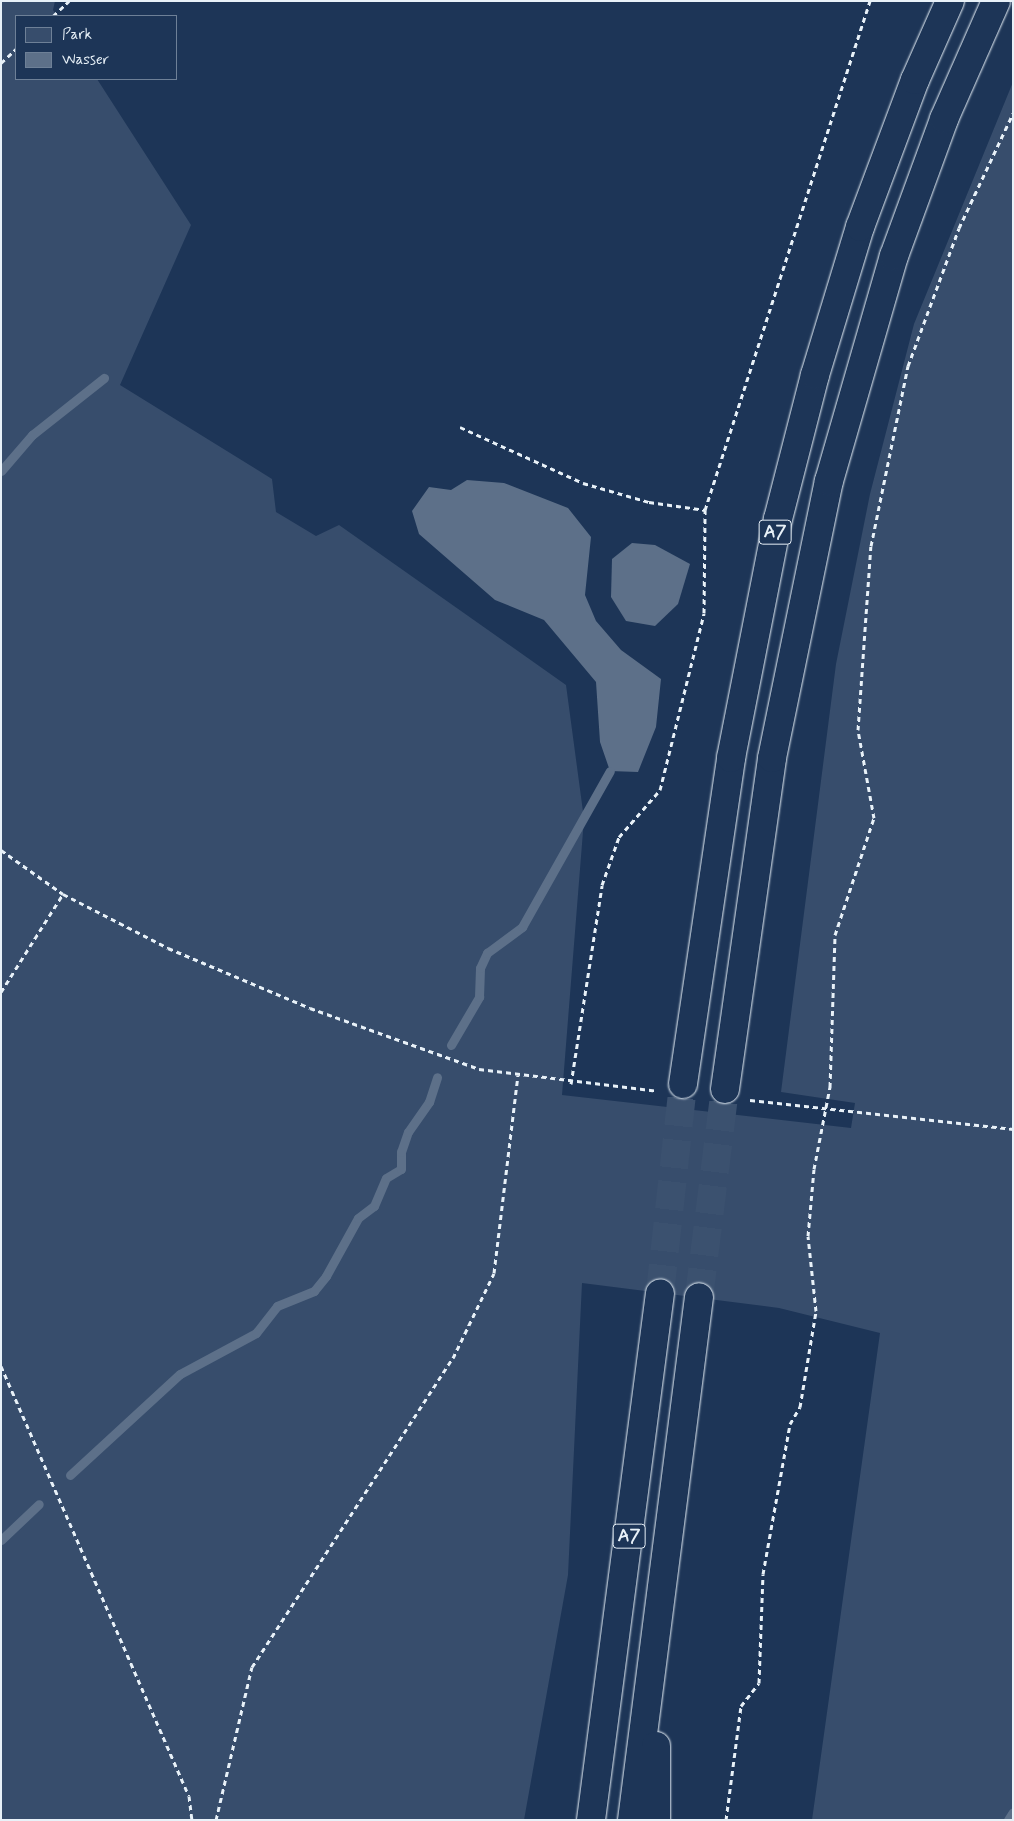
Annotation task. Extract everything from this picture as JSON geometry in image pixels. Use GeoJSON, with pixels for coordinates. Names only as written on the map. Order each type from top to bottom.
{"type":"FeatureCollection","features":[{"type":"Feature","properties":{"kind":"highway","name":"A7"},"geometry":{"type":"LineString","coordinates":[[672,1088],[731,758],[778,518],[815,375],[860,227],[915,80],[950,1]]}},
{"type":"Feature","properties":{"kind":"highway","name":"A7"},"geometry":{"type":"LineString","coordinates":[[732,1094],[772,758],[829,481],[897,247],[944,119],[996,1]]}},
{"type":"Feature","properties":{"kind":"highway","name":"A7"},"geometry":{"type":"LineString","coordinates":[[591,1820],[660,1293]]}},
{"type":"Feature","properties":{"kind":"highway","name":"A7"},"geometry":{"type":"LineString","coordinates":[[632,1820],[657,1638],[699,1297]]}},
{"type":"Feature","properties":{"kind":"highway","name":"A7"},"geometry":{"type":"LineString","coordinates":[[656,1820],[657,1638]]}},
{"type":"Feature","properties":{"kind":"path"},"geometry":{"type":"LineString","coordinates":[[54,15],[69,1]]}},
{"type":"Feature","properties":{"kind":"path"},"geometry":{"type":"LineString","coordinates":[[571,1084],[602,885],[619,837],[660,790],[704,613],[705,510],[870,1]]}},
{"type":"Feature","properties":{"kind":"path"},"geometry":{"type":"LineString","coordinates":[[1,63],[15,51]]}},
{"type":"Feature","properties":{"kind":"path"},"geometry":{"type":"LineString","coordinates":[[726,1820],[741,1706],[759,1684],[764,1574],[790,1424],[800,1407],[816,1311],[808,1236],[814,1168],[828,1107],[835,935],[874,818],[858,730],[871,546],[908,366],[959,228],[1013,113]]}},
{"type":"Feature","properties":{"kind":"path"},"geometry":{"type":"LineString","coordinates":[[460,427],[583,483],[649,502],[705,510]]}},
{"type":"Feature","properties":{"kind":"path"},"geometry":{"type":"LineString","coordinates":[[1,850],[63,894],[168,948],[310,1008],[479,1069],[571,1084],[672,1088]]}},
{"type":"Feature","properties":{"kind":"path"},"geometry":{"type":"LineString","coordinates":[[1,992],[63,894]]}},
{"type":"Feature","properties":{"kind":"path"},"geometry":{"type":"LineString","coordinates":[[216,1820],[252,1667],[453,1358],[494,1273],[518,1075]]}},
{"type":"Feature","properties":{"kind":"path"},"geometry":{"type":"LineString","coordinates":[[732,1094],[1013,1129]]}},
{"type":"Feature","properties":{"kind":"path"},"geometry":{"type":"LineString","coordinates":[[1,1366],[189,1796],[192,1820]]}},
{"type":"Feature","properties":{"kind":"green space"},"geometry":{"type":"Polygon","coordinates":[[[1,1],[55,1],[53,10],[56,15],[15,15],[15,80],[98,80],[191,225],[120,385],[272,479],[276,512],[316,536],[339,525],[566,685],[584,819],[562,1095],[851,1128],[855,1103],[781,1092],[836,664],[870,494],[914,324],[1013,82],[1013,1820],[812,1820],[880,1333],[779,1308],[582,1283],[568,1575],[524,1820],[1,1820],[1,1]]]}},
{"type":"Feature","properties":{"kind":"water"},"geometry":{"type":"Polygon","coordinates":[[[467,480],[504,483],[568,508],[591,537],[585,595],[596,621],[621,650],[661,679],[656,727],[638,772],[610,771],[600,742],[596,682],[544,620],[495,600],[419,534],[412,511],[429,487],[451,490],[467,480]]]}},
{"type":"Feature","properties":{"kind":"water"},"geometry":{"type":"Polygon","coordinates":[[[632,543],[655,545],[690,564],[678,604],[655,626],[626,621],[611,597],[612,559],[632,543]]]}},
{"type":"Feature","properties":{"kind":"waterway"},"geometry":{"type":"LineString","coordinates":[[1,471],[32,435],[104,378]]}},
{"type":"Feature","properties":{"kind":"waterway"},"geometry":{"type":"LineString","coordinates":[[451,1045],[479,997],[480,968],[487,953],[522,927],[610,771]]}},
{"type":"Feature","properties":{"kind":"waterway"},"geometry":{"type":"LineString","coordinates":[[70,1475],[180,1374],[256,1333],[277,1306],[314,1291],[326,1276],[358,1218],[374,1206],[386,1178],[401,1169],[401,1152],[408,1132],[429,1102],[437,1077]]}},
{"type":"Feature","properties":{"kind":"waterway"},"geometry":{"type":"LineString","coordinates":[[1,1540],[39,1504]]}},
{"type":"Feature","properties":{"kind":"waterway"},"geometry":{"type":"LineString","coordinates":[[1008,1820],[1013,1812]]}},
{"type":"Feature","properties":{"kind":"tunnel"},"geometry":{"type":"LineString","coordinates":[[660,1293],[683,1084]]}},
{"type":"Feature","properties":{"kind":"tunnel"},"geometry":{"type":"LineString","coordinates":[[699,1297],[725,1089]]}}]}
